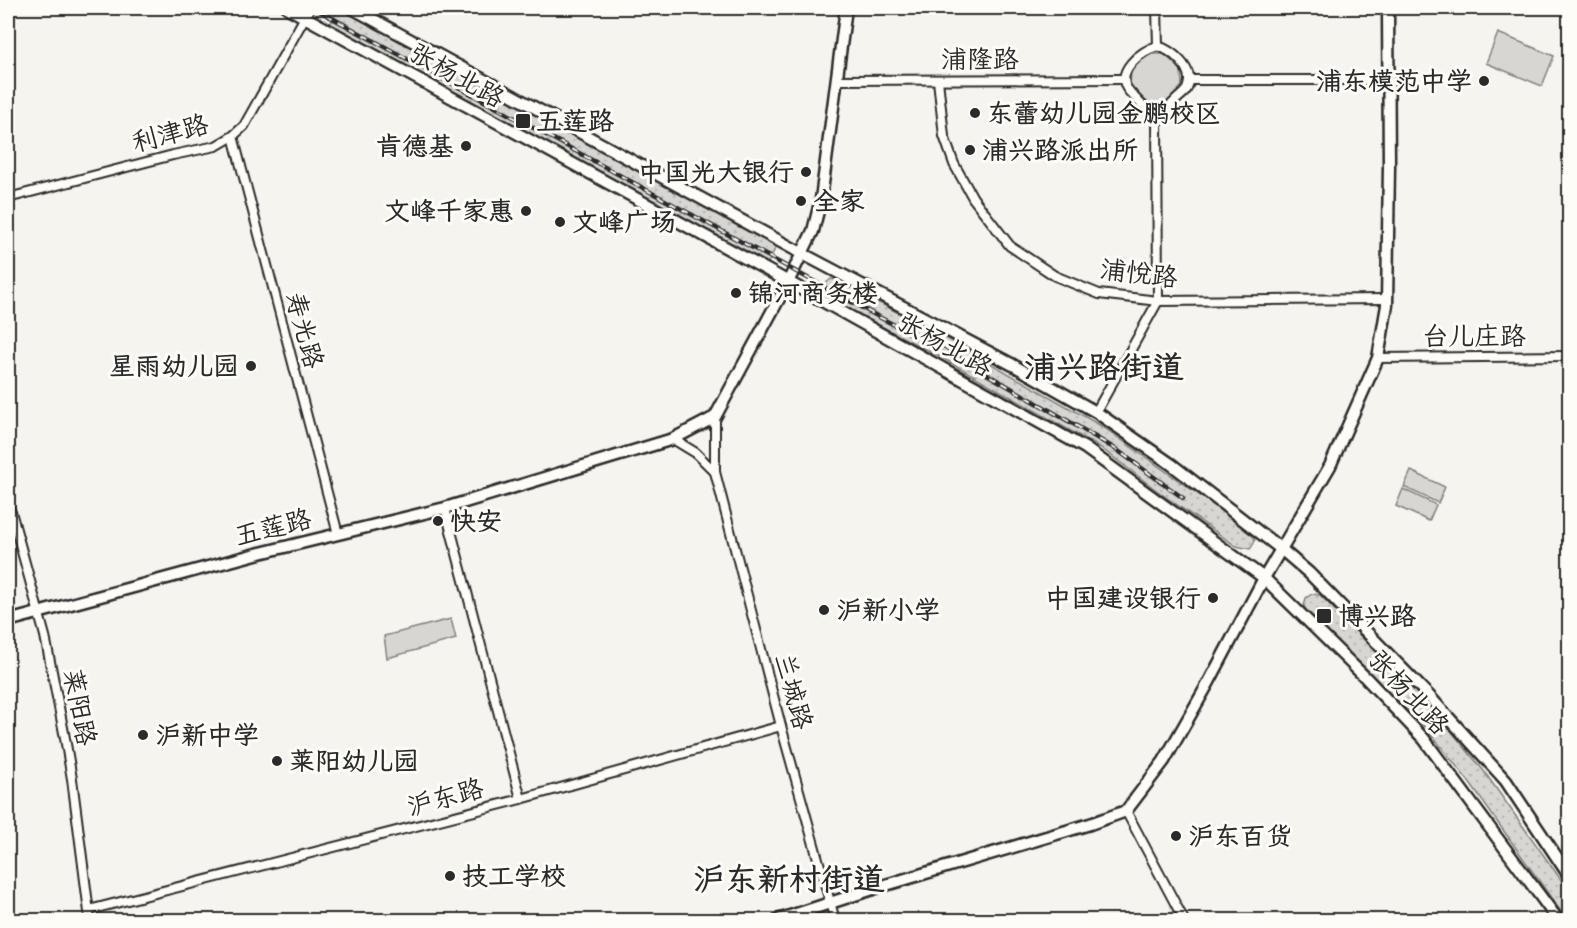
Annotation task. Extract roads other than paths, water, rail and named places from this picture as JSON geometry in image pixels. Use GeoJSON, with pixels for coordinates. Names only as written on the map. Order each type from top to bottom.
{"type":"FeatureCollection","features":[{"type":"Feature","properties":{"kind":"main road","name":"张杨北路"},"geometry":{"type":"LineString","coordinates":[[288,8],[307,12],[1085,448],[1264,578],[1424,739],[1558,921]]}},
{"type":"Feature","properties":{"kind":"main road","name":"张杨北路"},"geometry":{"type":"LineString","coordinates":[[352,8],[803,254],[1013,365],[1095,412],[1171,464],[1281,549],[1361,624],[1431,697],[1506,781],[1569,877]]}},
{"type":"Feature","properties":{"kind":"main road"},"geometry":{"type":"LineString","coordinates":[[715,417],[803,254],[813,231],[821,199],[846,8]]}},
{"type":"Feature","properties":{"kind":"main road"},"geometry":{"type":"LineString","coordinates":[[778,921],[879,887],[1090,824],[1126,811],[1164,761],[1264,578],[1330,466],[1378,358],[1387,299],[1388,8]]}},
{"type":"Feature","properties":{"kind":"main road","name":"五莲路"},"geometry":{"type":"LineString","coordinates":[[8,621],[445,508],[673,439],[715,417]]}},
{"type":"Feature","properties":{"kind":"street"},"geometry":{"type":"LineString","coordinates":[[1157,8],[1158,46]]}},
{"type":"Feature","properties":{"kind":"street","name":"利津路"},"geometry":{"type":"LineString","coordinates":[[8,198],[172,155],[216,146],[233,136],[244,126],[307,12]]}},
{"type":"Feature","properties":{"kind":"street"},"geometry":{"type":"LineString","coordinates":[[1158,46],[1168,50],[1189,72],[1189,80],[1188,88],[1166,110],[1157,113],[1147,109],[1127,89],[1123,79],[1127,68],[1148,49],[1158,46]]}},
{"type":"Feature","properties":{"kind":"street","name":"浦隆路"},"geometry":{"type":"LineString","coordinates":[[837,80],[1123,79]]}},
{"type":"Feature","properties":{"kind":"street","name":"浦悦路"},"geometry":{"type":"LineString","coordinates":[[938,80],[944,136],[954,164],[973,198],[1010,246],[1055,276],[1100,294],[1158,301],[1387,299]]}},
{"type":"Feature","properties":{"kind":"street"},"geometry":{"type":"LineString","coordinates":[[1189,80],[1389,80]]}},
{"type":"Feature","properties":{"kind":"street"},"geometry":{"type":"LineString","coordinates":[[1095,412],[1158,301],[1157,113]]}},
{"type":"Feature","properties":{"kind":"street","name":"寿光路"},"geometry":{"type":"LineString","coordinates":[[233,136],[338,534]]}},
{"type":"Feature","properties":{"kind":"street","name":"台儿庄路"},"geometry":{"type":"LineString","coordinates":[[1378,358],[1569,357]]}},
{"type":"Feature","properties":{"kind":"street","name":"兰城路"},"geometry":{"type":"LineString","coordinates":[[715,417],[715,472],[781,726],[835,921]]}},
{"type":"Feature","properties":{"kind":"street"},"geometry":{"type":"LineString","coordinates":[[673,439],[696,453],[715,472]]}},
{"type":"Feature","properties":{"kind":"street","name":"莱阳路"},"geometry":{"type":"LineString","coordinates":[[8,505],[39,612],[72,778],[90,921]]}},
{"type":"Feature","properties":{"kind":"street","name":"沪东路"},"geometry":{"type":"LineString","coordinates":[[89,910],[521,799],[445,508]]}},
{"type":"Feature","properties":{"kind":"street"},"geometry":{"type":"LineString","coordinates":[[521,799],[781,726]]}},
{"type":"Feature","properties":{"kind":"street"},"geometry":{"type":"LineString","coordinates":[[1126,811],[1184,921]]}},
{"type":"Feature","properties":{"kind":"railway"},"geometry":{"type":"LineString","coordinates":[[314,8],[877,316],[959,358],[1117,450],[1183,498]]}},
{"type":"Feature","properties":{"kind":"place","name":"浦东模范中学"},"geometry":{"type":"Point","coordinates":[1484,81]}},
{"type":"Feature","properties":{"kind":"place","name":"东蕾幼儿园金鹏校区"},"geometry":{"type":"Point","coordinates":[975,113]}},
{"type":"Feature","properties":{"kind":"place","name":"五莲路"},"geometry":{"type":"Point","coordinates":[523,121]}},
{"type":"Feature","properties":{"kind":"place","name":"肯德基"},"geometry":{"type":"Point","coordinates":[466,146]}},
{"type":"Feature","properties":{"kind":"place","name":"浦兴路派出所"},"geometry":{"type":"Point","coordinates":[970,150]}},
{"type":"Feature","properties":{"kind":"place","name":"中国光大银行"},"geometry":{"type":"Point","coordinates":[806,172]}},
{"type":"Feature","properties":{"kind":"place","name":"全家"},"geometry":{"type":"Point","coordinates":[801,201]}},
{"type":"Feature","properties":{"kind":"place","name":"文峰千家惠"},"geometry":{"type":"Point","coordinates":[526,211]}},
{"type":"Feature","properties":{"kind":"place","name":"文峰广场"},"geometry":{"type":"Point","coordinates":[560,222]}},
{"type":"Feature","properties":{"kind":"place","name":"锦河商务楼"},"geometry":{"type":"Point","coordinates":[736,293]}},
{"type":"Feature","properties":{"kind":"place","name":"星雨幼儿园"},"geometry":{"type":"Point","coordinates":[251,366]}},
{"type":"Feature","properties":{"kind":"place","name":"快安"},"geometry":{"type":"Point","coordinates":[438,521]}},
{"type":"Feature","properties":{"kind":"place","name":"中国建设银行"},"geometry":{"type":"Point","coordinates":[1213,598]}},
{"type":"Feature","properties":{"kind":"place","name":"沪新小学"},"geometry":{"type":"Point","coordinates":[824,610]}},
{"type":"Feature","properties":{"kind":"place","name":"博兴路"},"geometry":{"type":"Point","coordinates":[1324,616]}},
{"type":"Feature","properties":{"kind":"place","name":"沪新中学"},"geometry":{"type":"Point","coordinates":[143,735]}},
{"type":"Feature","properties":{"kind":"place","name":"莱阳幼儿园"},"geometry":{"type":"Point","coordinates":[277,761]}},
{"type":"Feature","properties":{"kind":"place","name":"沪东百货"},"geometry":{"type":"Point","coordinates":[1176,836]}},
{"type":"Feature","properties":{"kind":"place","name":"技工学校"},"geometry":{"type":"Point","coordinates":[450,876]}},
{"type":"Feature","properties":{"kind":"district","name":"浦兴路街道"},"geometry":{"type":"Point","coordinates":[1104,367]}},
{"type":"Feature","properties":{"kind":"district","name":"沪东新村街道"},"geometry":{"type":"Point","coordinates":[789,879]}}]}
